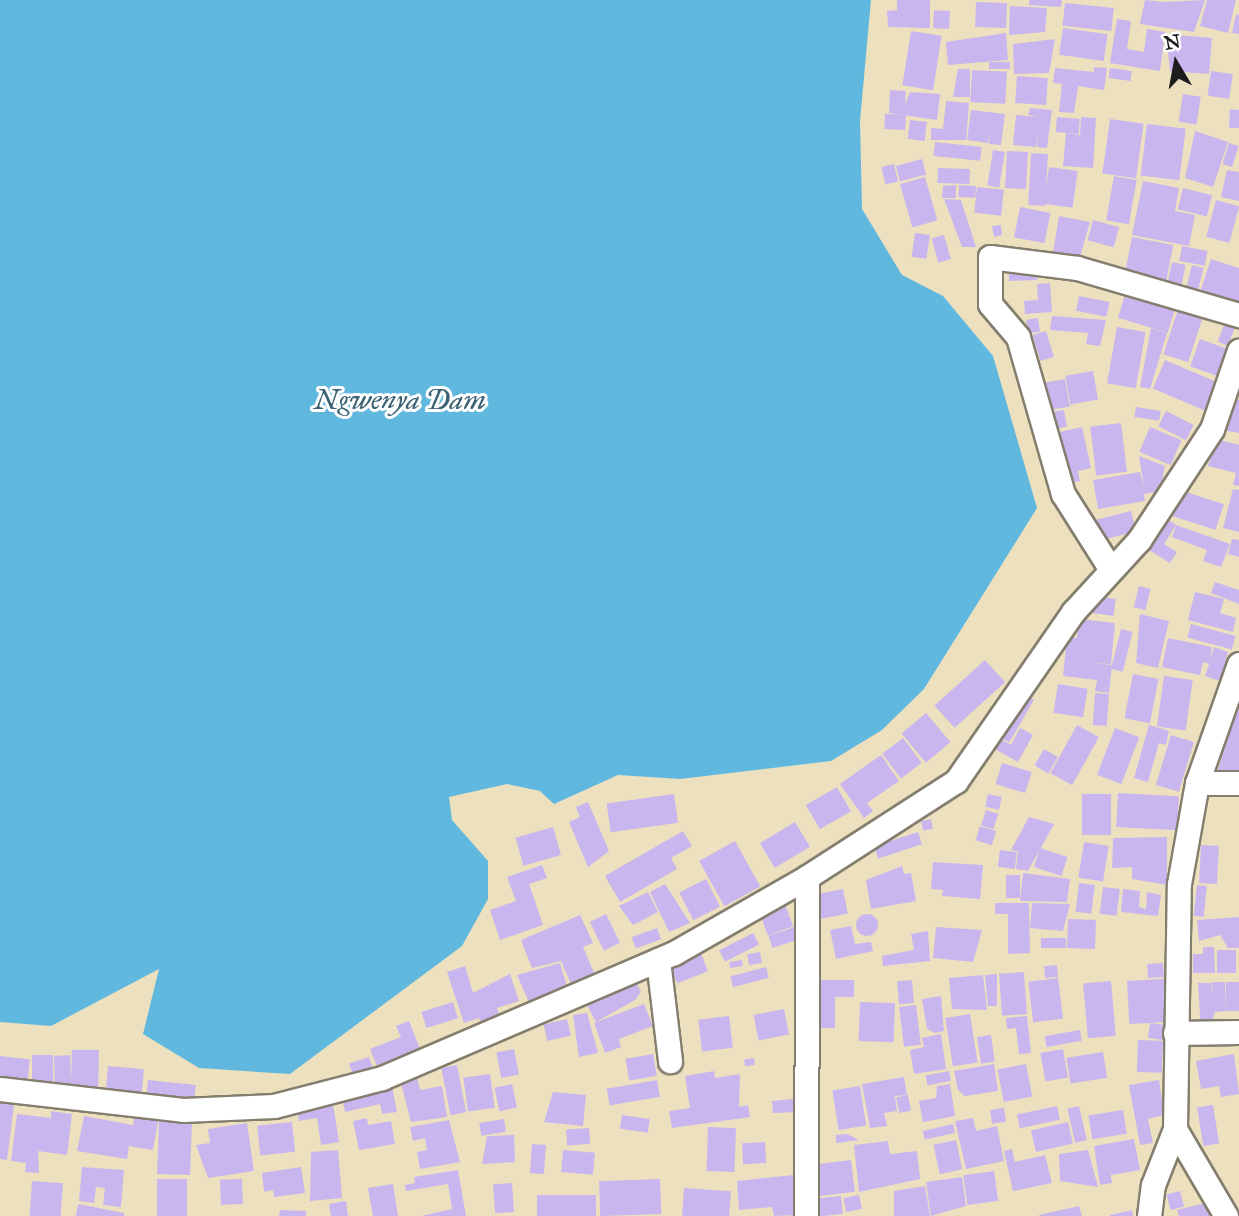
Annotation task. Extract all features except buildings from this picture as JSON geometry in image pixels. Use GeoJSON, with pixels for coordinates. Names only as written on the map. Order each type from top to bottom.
{"type":"FeatureCollection","features":[{"type":"Feature","properties":{"kind":"street"},"geometry":{"type":"LineString","coordinates":[[1110,568],[1063,494],[1018,337],[990,304],[990,257],[1077,268],[1239,315]]}},
{"type":"Feature","properties":{"kind":"street"},"geometry":{"type":"LineString","coordinates":[[0,1089],[183,1110],[274,1106],[382,1078],[658,960],[807,877],[956,780],[1002,706],[1110,568],[1139,540],[1212,429],[1239,350]]}},
{"type":"Feature","properties":{"kind":"street"},"geometry":{"type":"LineString","coordinates":[[1149,1216],[1153,1185],[1175,1129],[1179,884],[1197,783],[1239,664]]}},
{"type":"Feature","properties":{"kind":"street"},"geometry":{"type":"LineString","coordinates":[[1197,783],[1239,783]]}},
{"type":"Feature","properties":{"kind":"street"},"geometry":{"type":"LineString","coordinates":[[806,1216],[807,877]]}},
{"type":"Feature","properties":{"kind":"street"},"geometry":{"type":"LineString","coordinates":[[658,960],[670,1061]]}},
{"type":"Feature","properties":{"kind":"street"},"geometry":{"type":"LineString","coordinates":[[1175,1033],[1239,1032]]}},
{"type":"Feature","properties":{"kind":"street"},"geometry":{"type":"LineString","coordinates":[[1175,1129],[1226,1216]]}},
{"type":"Feature","properties":{"kind":"water","name":"Ngwenya Dam"},"geometry":{"type":"Polygon","coordinates":[[[0,0],[871,0],[860,121],[862,209],[902,275],[943,296],[993,356],[1037,508],[924,689],[882,730],[831,761],[680,779],[618,775],[554,804],[540,791],[507,784],[449,797],[452,820],[488,861],[488,899],[462,946],[290,1074],[199,1068],[143,1034],[159,969],[51,1026],[0,1022],[0,0]]]}}]}
